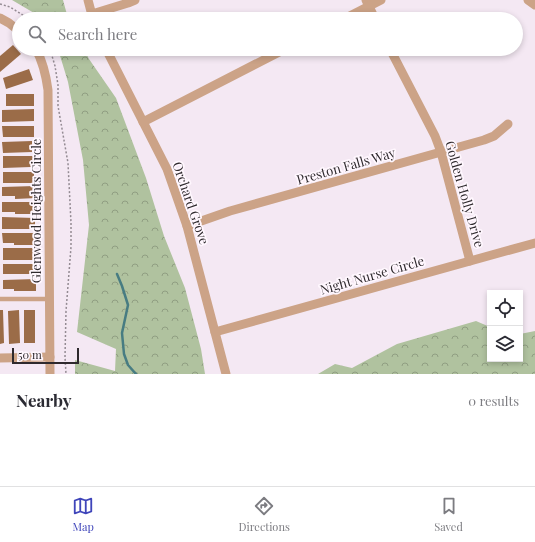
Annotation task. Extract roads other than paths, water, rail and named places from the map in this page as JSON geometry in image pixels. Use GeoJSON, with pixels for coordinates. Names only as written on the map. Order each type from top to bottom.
{"type":"FeatureCollection","features":[{"type":"Feature","properties":{"kind":"street"},"geometry":{"type":"LineString","coordinates":[[88,0],[92,12]]}},
{"type":"Feature","properties":{"kind":"street"},"geometry":{"type":"LineString","coordinates":[[106,12],[135,0]]}},
{"type":"Feature","properties":{"kind":"street"},"geometry":{"type":"LineString","coordinates":[[354,12],[367,3],[381,0]]}},
{"type":"Feature","properties":{"kind":"street"},"geometry":{"type":"LineString","coordinates":[[528,0],[535,5]]}},
{"type":"Feature","properties":{"kind":"street"},"geometry":{"type":"LineString","coordinates":[[367,3],[372,12]]}},
{"type":"Feature","properties":{"kind":"street"},"geometry":{"type":"LineString","coordinates":[[0,18],[12,26]]}},
{"type":"Feature","properties":{"kind":"street","name":"Glenwood Heights Circle"},"geometry":{"type":"LineString","coordinates":[[40,56],[43,62],[48,90],[50,374]]}},
{"type":"Feature","properties":{"kind":"street","name":"Orchard Grove"},"geometry":{"type":"LineString","coordinates":[[110,56],[167,169],[187,226],[226,374]]}},
{"type":"Feature","properties":{"kind":"street"},"geometry":{"type":"LineString","coordinates":[[143,122],[271,56]]}},
{"type":"Feature","properties":{"kind":"street","name":"Golden Holly Drive"},"geometry":{"type":"LineString","coordinates":[[394,56],[435,136],[441,152],[470,261]]}},
{"type":"Feature","properties":{"kind":"street","name":"Preston Falls Way"},"geometry":{"type":"LineString","coordinates":[[187,226],[230,211],[484,140],[494,136],[508,124]]}},
{"type":"Feature","properties":{"kind":"street","name":"Night Nurse Circle"},"geometry":{"type":"LineString","coordinates":[[216,332],[535,243]]}},
{"type":"Feature","properties":{"kind":"street"},"geometry":{"type":"LineString","coordinates":[[0,358],[50,357]]}},
{"type":"Feature","properties":{"kind":"lane"},"geometry":{"type":"LineString","coordinates":[[0,299],[49,299]]}},
{"type":"Feature","properties":{"kind":"waterway"},"geometry":{"type":"LineString","coordinates":[[117,274],[128,305],[122,333],[124,354],[128,365],[136,374]]}}]}
